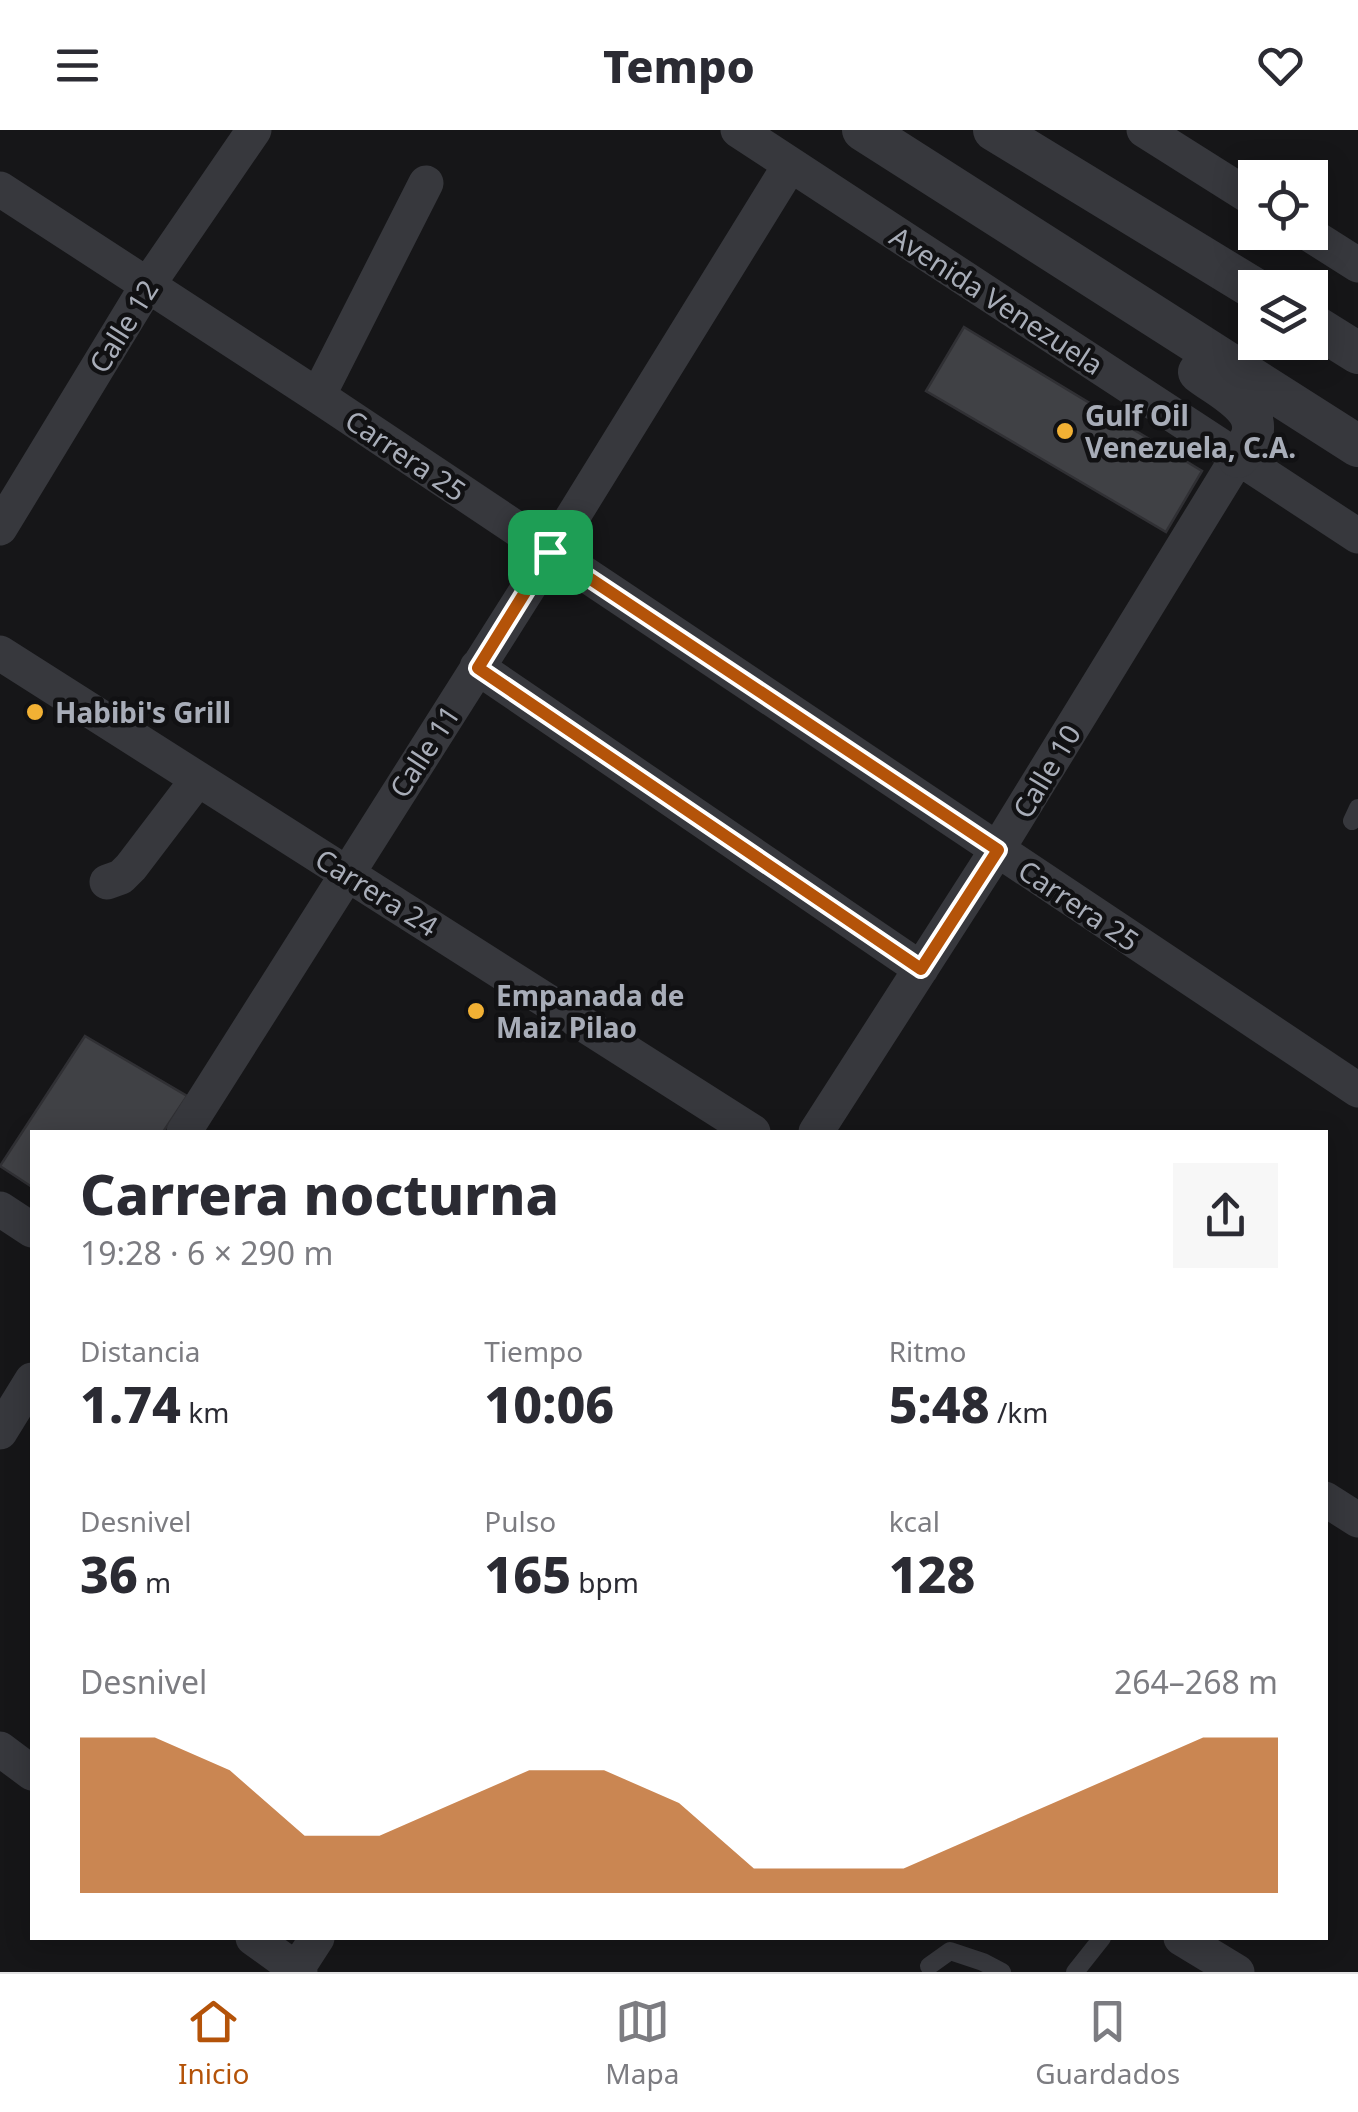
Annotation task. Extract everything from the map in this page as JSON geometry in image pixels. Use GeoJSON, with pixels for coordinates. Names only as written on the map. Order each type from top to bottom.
{"type":"FeatureCollection","features":[{"type":"Feature","properties":{"kind":"street","name":"Calle 12"},"geometry":{"type":"LineString","coordinates":[[0,528],[148,286],[254,130]]}},
{"type":"Feature","properties":{"kind":"street","name":"Avenida Venezuela"},"geometry":{"type":"LineString","coordinates":[[738,130],[1358,536]]}},
{"type":"Feature","properties":{"kind":"street"},"geometry":{"type":"LineString","coordinates":[[864,130],[1358,446]]}},
{"type":"Feature","properties":{"kind":"street"},"geometry":{"type":"LineString","coordinates":[[994,130],[1238,280]]}},
{"type":"Feature","properties":{"kind":"street"},"geometry":{"type":"LineString","coordinates":[[1144,130],[1238,189]]}},
{"type":"Feature","properties":{"kind":"street","name":"Calle 11"},"geometry":{"type":"LineString","coordinates":[[185,1130],[790,165]]}},
{"type":"Feature","properties":{"kind":"street"},"geometry":{"type":"LineString","coordinates":[[318,396],[426,183]]}},
{"type":"Feature","properties":{"kind":"street","name":"Carrera 25"},"geometry":{"type":"LineString","coordinates":[[0,190],[318,396],[1358,1090]]}},
{"type":"Feature","properties":{"kind":"street"},"geometry":{"type":"LineString","coordinates":[[1328,246],[1358,265]]}},
{"type":"Feature","properties":{"kind":"street"},"geometry":{"type":"LineString","coordinates":[[1131,300],[1151,332],[1242,404],[1252,419],[1254,432],[1238,457]]}},
{"type":"Feature","properties":{"kind":"street"},"geometry":{"type":"LineString","coordinates":[[1328,334],[1358,353]]}},
{"type":"Feature","properties":{"kind":"street","name":"Calle 10"},"geometry":{"type":"LineString","coordinates":[[817,1130],[998,850],[1238,457]]}},
{"type":"Feature","properties":{"kind":"street","name":"Carrera 24"},"geometry":{"type":"LineString","coordinates":[[0,653],[751,1130]]}},
{"type":"Feature","properties":{"kind":"street"},"geometry":{"type":"LineString","coordinates":[[478,668],[921,969]]}},
{"type":"Feature","properties":{"kind":"street"},"geometry":{"type":"LineString","coordinates":[[106,882],[121,877],[131,867],[198,778]]}},
{"type":"Feature","properties":{"kind":"street"},"geometry":{"type":"LineString","coordinates":[[0,1210],[30,1229]]}},
{"type":"Feature","properties":{"kind":"street"},"geometry":{"type":"LineString","coordinates":[[0,1430],[30,1383]]}},
{"type":"Feature","properties":{"kind":"street"},"geometry":{"type":"LineString","coordinates":[[1328,1501],[1358,1520]]}},
{"type":"Feature","properties":{"kind":"street"},"geometry":{"type":"LineString","coordinates":[[0,1749],[30,1772]]}},
{"type":"Feature","properties":{"kind":"street"},"geometry":{"type":"LineString","coordinates":[[257,1940],[297,1971],[316,1940]]}},
{"type":"Feature","properties":{"kind":"street"},"geometry":{"type":"LineString","coordinates":[[1184,1940],[1237,1972]]}},
{"type":"Feature","properties":{"kind":"lane"},"geometry":{"type":"LineString","coordinates":[[1075,1972],[1100,1940]]}},
{"type":"Feature","properties":{"kind":"lane"},"geometry":{"type":"LineString","coordinates":[[929,1966],[950,1951],[1002,1972]]}},
{"type":"Feature","properties":{"kind":"building","name":"Gulf Oil Venezuela, C.A."},"geometry":{"type":"Polygon","coordinates":[[[964,327],[1202,471],[1166,532],[926,391],[964,327]]]}},
{"type":"Feature","properties":{"kind":"building"},"geometry":{"type":"Polygon","coordinates":[[[85,1036],[187,1096],[164,1130],[30,1130],[30,1186],[0,1166],[85,1036]]]}},
{"type":"Feature","properties":{"kind":"place","name":"Gulf Oil Venezuela, C.A."},"geometry":{"type":"Point","coordinates":[1065,431]}},
{"type":"Feature","properties":{"kind":"place","name":"Habibi's Grill"},"geometry":{"type":"Point","coordinates":[35,712]}},
{"type":"Feature","properties":{"kind":"place","name":"Empanada de Maiz Pilao"},"geometry":{"type":"Point","coordinates":[476,1011]}},
{"type":"Feature","properties":{"kind":"route"},"geometry":{"type":"LineString","coordinates":[[550,552],[998,850],[921,969],[478,668],[550,552]]}}]}
